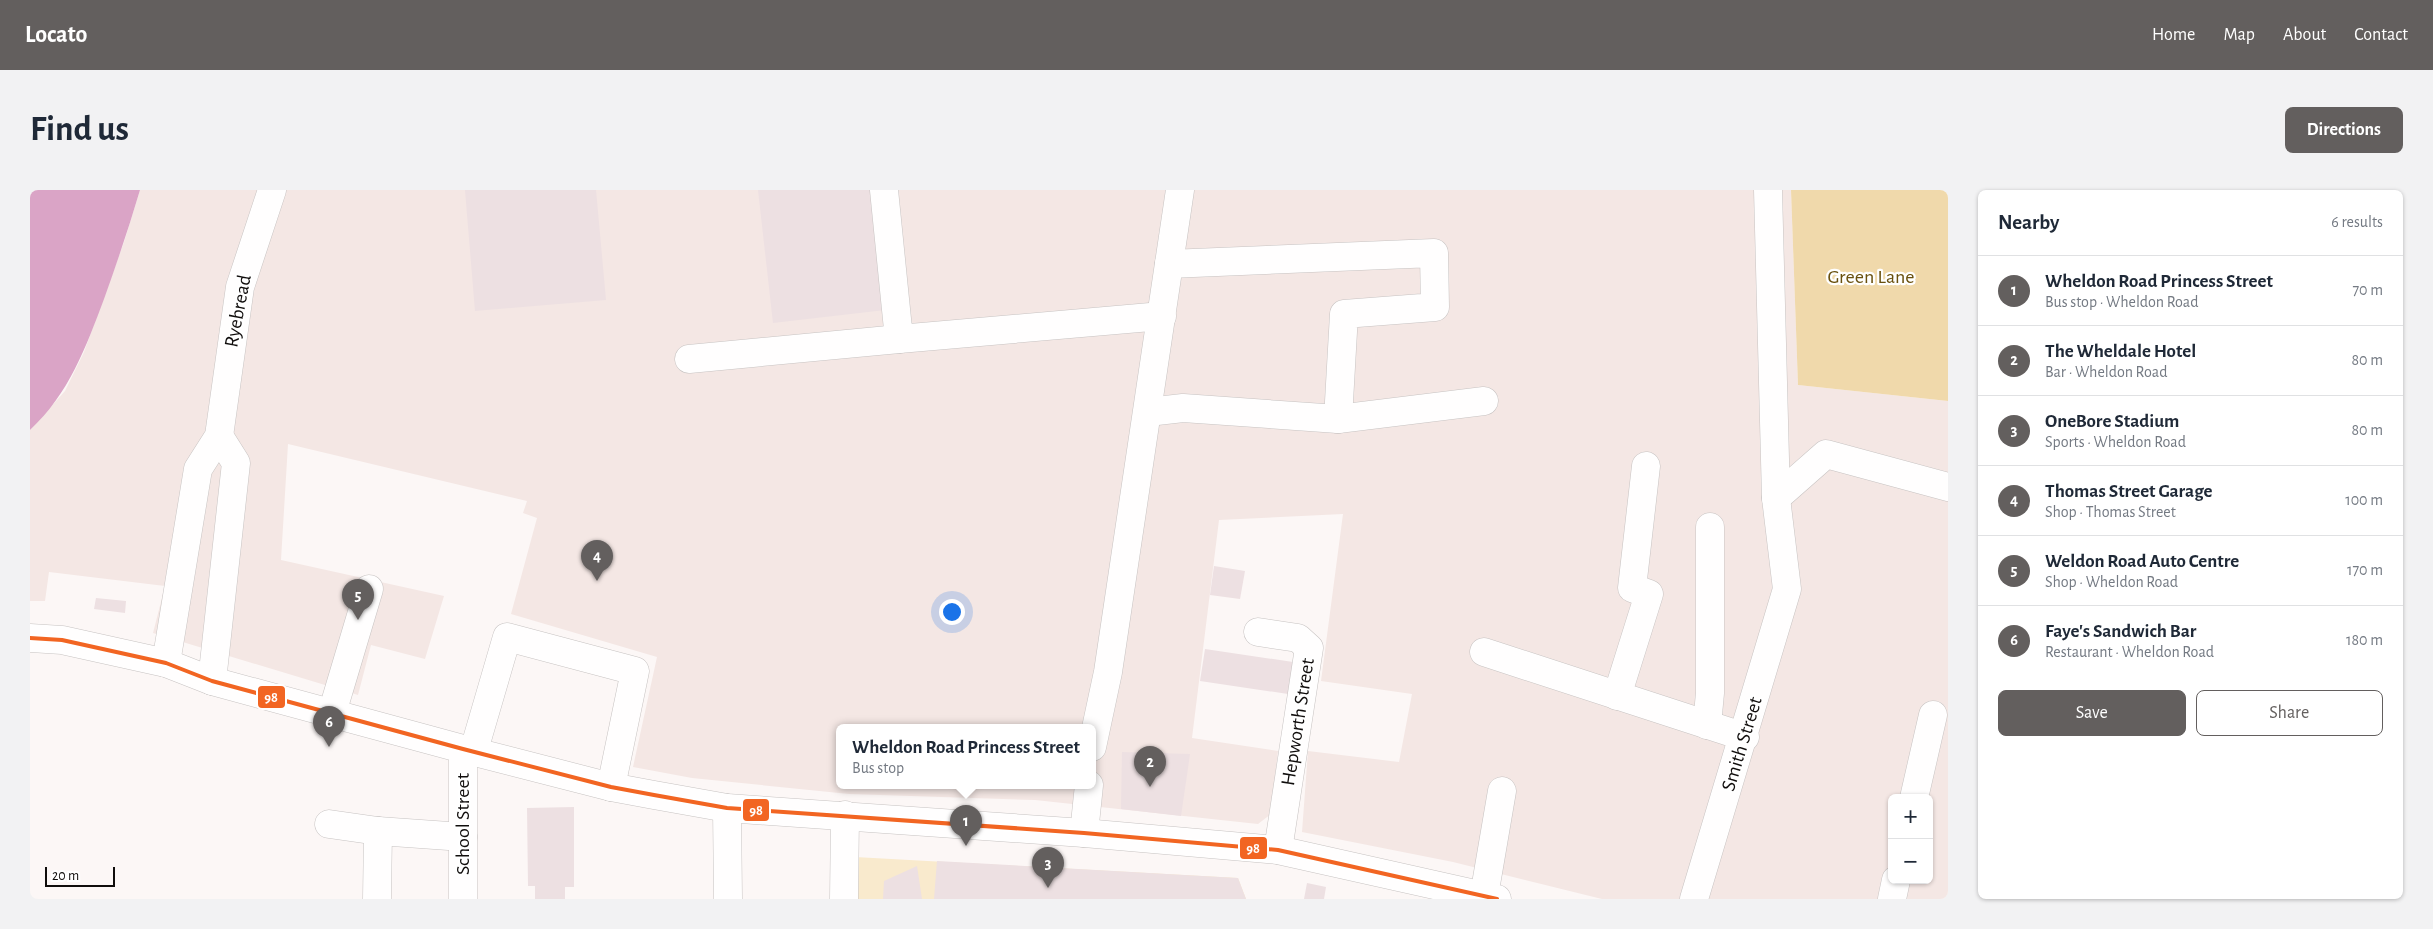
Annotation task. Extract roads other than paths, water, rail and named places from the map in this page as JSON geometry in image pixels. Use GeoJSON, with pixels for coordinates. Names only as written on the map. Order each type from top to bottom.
{"type":"FeatureCollection","features":[{"type":"Feature","properties":{"kind":"street","name":"Ryebread"},"geometry":{"type":"LineString","coordinates":[[166,663],[198,469],[219,436],[240,287],[272,190]]}},
{"type":"Feature","properties":{"kind":"street"},"geometry":{"type":"LineString","coordinates":[[884,190],[899,339]]}},
{"type":"Feature","properties":{"kind":"street"},"geometry":{"type":"LineString","coordinates":[[1096,728],[1108,672],[1180,190]]}},
{"type":"Feature","properties":{"kind":"street"},"geometry":{"type":"LineString","coordinates":[[1768,190],[1776,498]]}},
{"type":"Feature","properties":{"kind":"street"},"geometry":{"type":"LineString","coordinates":[[1169,264],[1434,253],[1435,307],[1344,314],[1338,419]]}},
{"type":"Feature","properties":{"kind":"street"},"geometry":{"type":"LineString","coordinates":[[689,359],[1162,316]]}},
{"type":"Feature","properties":{"kind":"street"},"geometry":{"type":"LineString","coordinates":[[1148,412],[1182,408],[1338,419],[1484,401]]}},
{"type":"Feature","properties":{"kind":"street"},"geometry":{"type":"LineString","coordinates":[[212,681],[236,462],[219,436]]}},
{"type":"Feature","properties":{"kind":"street"},"geometry":{"type":"LineString","coordinates":[[1776,498],[1826,454],[1948,487]]}},
{"type":"Feature","properties":{"kind":"street"},"geometry":{"type":"LineString","coordinates":[[1617,696],[1648,594],[1632,588],[1646,466]]}},
{"type":"Feature","properties":{"kind":"street","name":"Smith Street"},"geometry":{"type":"LineString","coordinates":[[1694,899],[1745,737],[1787,589],[1776,498]]}},
{"type":"Feature","properties":{"kind":"street"},"geometry":{"type":"LineString","coordinates":[[1707,725],[1710,693],[1710,527]]}},
{"type":"Feature","properties":{"kind":"street"},"geometry":{"type":"LineString","coordinates":[[332,713],[369,589]]}},
{"type":"Feature","properties":{"kind":"street","name":"Hepworth Street"},"geometry":{"type":"LineString","coordinates":[[1258,632],[1298,638],[1309,648],[1278,850]]}},
{"type":"Feature","properties":{"kind":"street","name":"School Street"},"geometry":{"type":"LineString","coordinates":[[463,899],[463,837],[468,750],[507,637],[635,671],[611,787]]}},
{"type":"Feature","properties":{"kind":"street"},"geometry":{"type":"LineString","coordinates":[[30,638],[62,640],[166,663],[212,681],[611,787],[727,808],[1084,833],[1278,850],[1490,898],[1502,791]]}},
{"type":"Feature","properties":{"kind":"street"},"geometry":{"type":"LineString","coordinates":[[1484,652],[1745,737]]}},
{"type":"Feature","properties":{"kind":"street"},"geometry":{"type":"LineString","coordinates":[[1915,794],[1933,715]]}},
{"type":"Feature","properties":{"kind":"street"},"geometry":{"type":"LineString","coordinates":[[1084,833],[1089,789]]}},
{"type":"Feature","properties":{"kind":"street"},"geometry":{"type":"LineString","coordinates":[[727,808],[728,899]]}},
{"type":"Feature","properties":{"kind":"street"},"geometry":{"type":"LineString","coordinates":[[844,899],[845,815]]}},
{"type":"Feature","properties":{"kind":"street"},"geometry":{"type":"LineString","coordinates":[[329,824],[378,831],[463,837]]}},
{"type":"Feature","properties":{"kind":"street"},"geometry":{"type":"LineString","coordinates":[[377,899],[378,831]]}},
{"type":"Feature","properties":{"kind":"street"},"geometry":{"type":"LineString","coordinates":[[1892,899],[1895,884]]}},
{"type":"Feature","properties":{"kind":"place","name":"Thomas Street Garage"},"geometry":{"type":"Point","coordinates":[597,581]}},
{"type":"Feature","properties":{"kind":"place","name":"Weldon Road Auto Centre"},"geometry":{"type":"Point","coordinates":[358,620]}},
{"type":"Feature","properties":{"kind":"place","name":"Faye's Sandwich Bar"},"geometry":{"type":"Point","coordinates":[329,747]}},
{"type":"Feature","properties":{"kind":"place","name":"The Wheldale Hotel"},"geometry":{"type":"Point","coordinates":[1150,787]}},
{"type":"Feature","properties":{"kind":"place","name":"Wheldon Road Princess Street"},"geometry":{"type":"Point","coordinates":[966,846]}},
{"type":"Feature","properties":{"kind":"place","name":"OneBore Stadium"},"geometry":{"type":"Point","coordinates":[1048,888]}},
{"type":"Feature","properties":{"kind":"park label","name":"Green Lane"},"geometry":{"type":"Point","coordinates":[1871,277]}}]}
